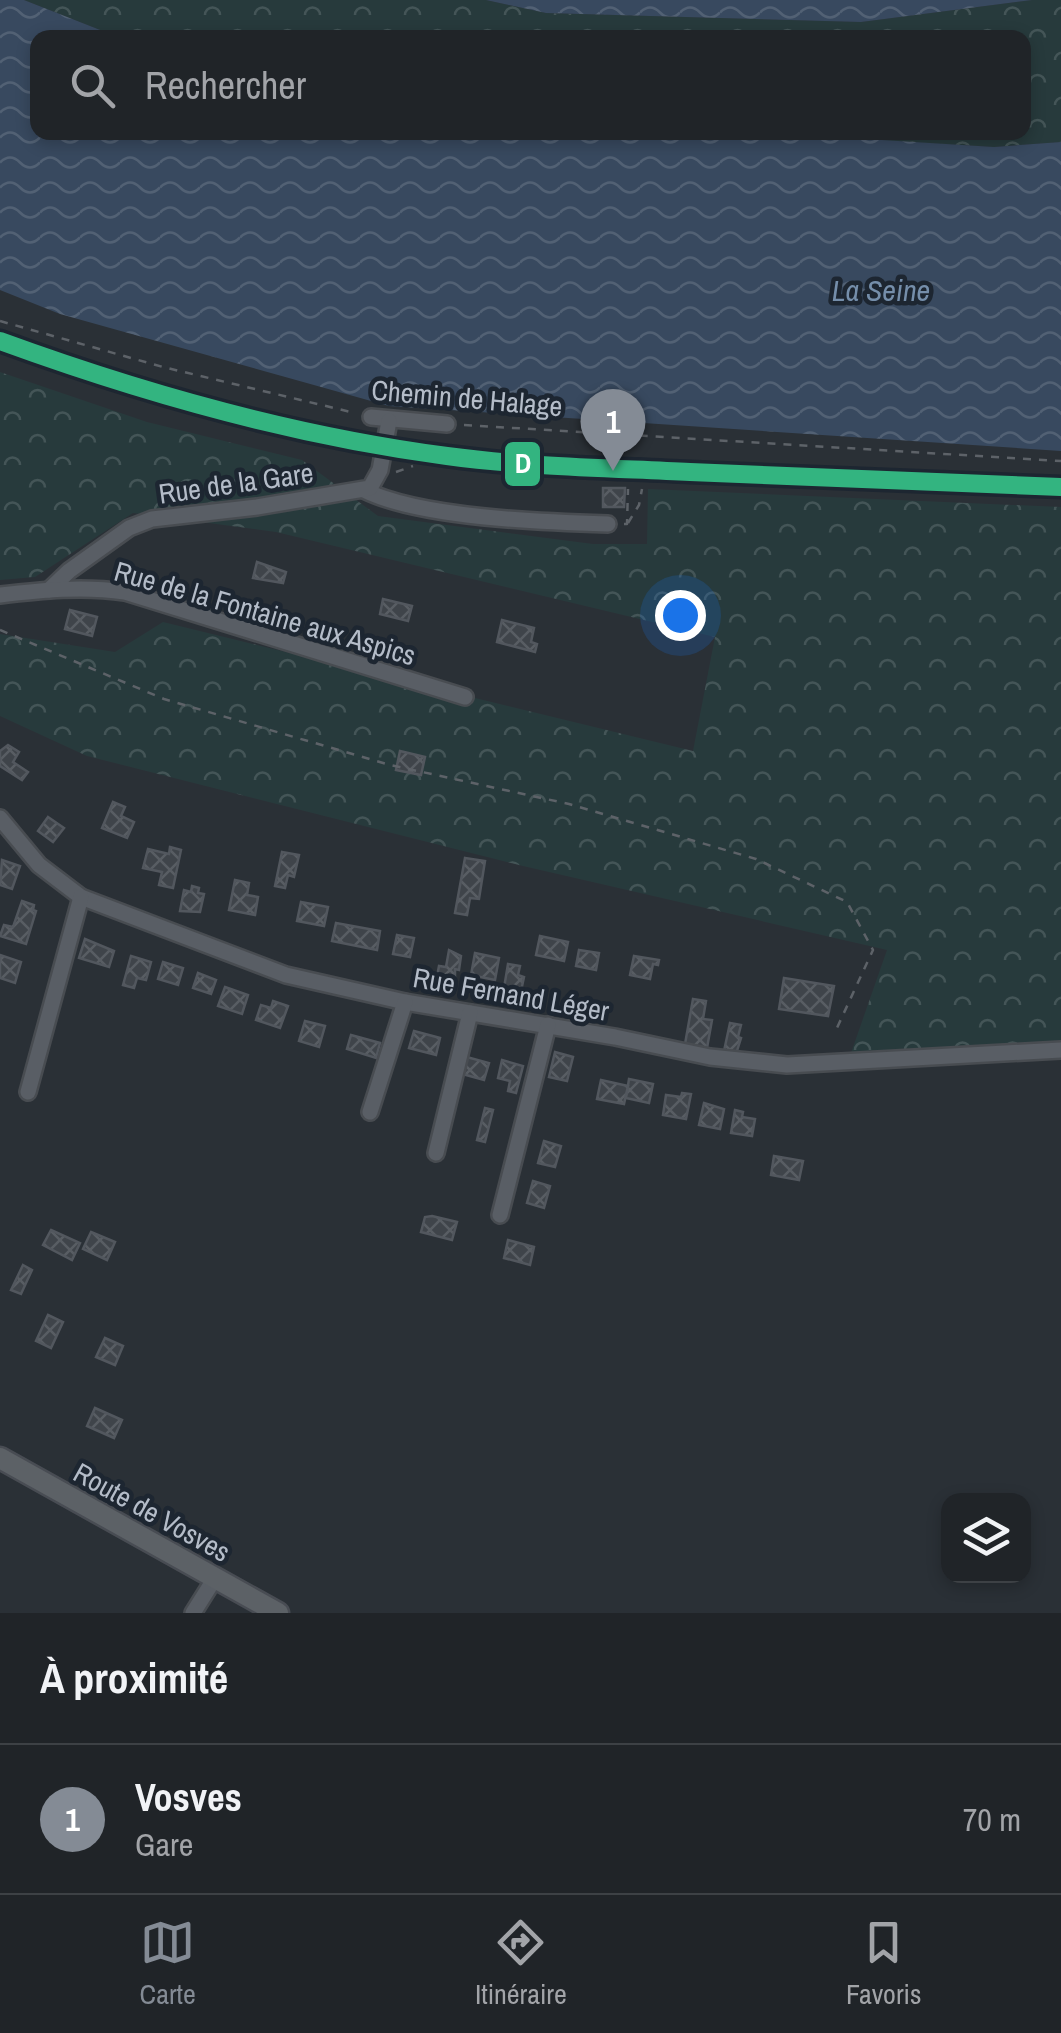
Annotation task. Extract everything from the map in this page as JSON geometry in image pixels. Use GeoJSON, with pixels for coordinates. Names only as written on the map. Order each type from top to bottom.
{"type":"FeatureCollection","features":[{"type":"Feature","properties":{"kind":"main road","name":"Route de Vosves"},"geometry":{"type":"LineString","coordinates":[[0,1458],[278,1613]]}},
{"type":"Feature","properties":{"kind":"street","name":"Chemin de Halage"},"geometry":{"type":"LineString","coordinates":[[371,417],[448,424]]}},
{"type":"Feature","properties":{"kind":"street"},"geometry":{"type":"LineString","coordinates":[[364,490],[374,485],[380,470],[389,421]]}},
{"type":"Feature","properties":{"kind":"street"},"geometry":{"type":"LineString","coordinates":[[364,490],[386,502],[444,511],[608,524]]}},
{"type":"Feature","properties":{"kind":"street","name":"Rue de la Gare"},"geometry":{"type":"LineString","coordinates":[[49,590],[129,528],[152,519],[257,508],[364,490]]}},
{"type":"Feature","properties":{"kind":"street"},"geometry":{"type":"LineString","coordinates":[[0,595],[49,590]]}},
{"type":"Feature","properties":{"kind":"street","name":"Rue de la Fontaine aux Aspics"},"geometry":{"type":"LineString","coordinates":[[49,590],[125,592],[465,698]]}},
{"type":"Feature","properties":{"kind":"street","name":"Rue Fernand Léger"},"geometry":{"type":"LineString","coordinates":[[0,818],[39,864],[81,897],[286,974],[405,1002],[710,1057],[787,1065],[1061,1050]]}},
{"type":"Feature","properties":{"kind":"street"},"geometry":{"type":"LineString","coordinates":[[28,1092],[81,897]]}},
{"type":"Feature","properties":{"kind":"street"},"geometry":{"type":"LineString","coordinates":[[370,1112],[405,1002]]}},
{"type":"Feature","properties":{"kind":"street"},"geometry":{"type":"LineString","coordinates":[[436,1153],[470,1012]]}},
{"type":"Feature","properties":{"kind":"street"},"geometry":{"type":"LineString","coordinates":[[500,1215],[548,1025]]}},
{"type":"Feature","properties":{"kind":"street"},"geometry":{"type":"LineString","coordinates":[[193,1613],[215,1578]]}},
{"type":"Feature","properties":{"kind":"path","name":"Chemin de Halage"},"geometry":{"type":"LineString","coordinates":[[0,322],[163,367],[371,417]]}},
{"type":"Feature","properties":{"kind":"path","name":"Chemin de Halage"},"geometry":{"type":"LineString","coordinates":[[448,424],[1061,461]]}},
{"type":"Feature","properties":{"kind":"path"},"geometry":{"type":"LineString","coordinates":[[380,470],[398,472],[413,466]]}},
{"type":"Feature","properties":{"kind":"path"},"geometry":{"type":"LineString","coordinates":[[627,509],[628,489]]}},
{"type":"Feature","properties":{"kind":"path"},"geometry":{"type":"LineString","coordinates":[[627,524],[639,505],[642,489]]}},
{"type":"Feature","properties":{"kind":"path"},"geometry":{"type":"LineString","coordinates":[[0,630],[164,699],[390,765],[568,804],[756,859],[846,902],[873,950],[836,1030]]}},
{"type":"Feature","properties":{"kind":"green space"},"geometry":{"type":"Polygon","coordinates":[[[24,0],[486,0],[546,13],[861,22],[1032,0],[1061,0],[1061,142],[994,147],[874,140],[1031,140],[1031,30],[100,30],[24,0]]]}},
{"type":"Feature","properties":{"kind":"green space"},"geometry":{"type":"Polygon","coordinates":[[[0,372],[147,422],[302,460],[378,516],[593,544],[647,544],[648,489],[1061,507],[1061,1042],[851,1053],[887,950],[523,866],[87,756],[0,716],[0,634],[115,652],[163,622],[693,751],[715,637],[276,532],[133,513],[35,577],[0,580],[0,372]]]}},
{"type":"Feature","properties":{"kind":"water","name":"La Seine"},"geometry":{"type":"Polygon","coordinates":[[[0,0],[24,0],[100,30],[30,30],[30,140],[882,140],[994,147],[1061,142],[1061,451],[389,406],[60,314],[0,290],[0,0]]]}},
{"type":"Feature","properties":{"kind":"water"},"geometry":{"type":"Polygon","coordinates":[[[486,0],[1032,0],[861,22],[546,13],[486,0]]]}},
{"type":"Feature","properties":{"kind":"building"},"geometry":{"type":"Polygon","coordinates":[[[603,488],[625,488],[624,507],[603,507],[603,488]]]}},
{"type":"Feature","properties":{"kind":"building"},"geometry":{"type":"Polygon","coordinates":[[[257,562],[286,572],[283,583],[253,578],[257,562]]]}},
{"type":"Feature","properties":{"kind":"building"},"geometry":{"type":"Polygon","coordinates":[[[383,599],[412,606],[408,621],[380,614],[383,599]]]}},
{"type":"Feature","properties":{"kind":"building"},"geometry":{"type":"Polygon","coordinates":[[[70,610],[97,617],[92,636],[65,629],[70,610]]]}},
{"type":"Feature","properties":{"kind":"building"},"geometry":{"type":"Polygon","coordinates":[[[502,620],[534,628],[531,642],[537,644],[535,652],[497,642],[502,620]]]}},
{"type":"Feature","properties":{"kind":"building"},"geometry":{"type":"Polygon","coordinates":[[[8,745],[19,752],[13,762],[28,772],[22,780],[0,766],[0,751],[8,745]]]}},
{"type":"Feature","properties":{"kind":"building"},"geometry":{"type":"Polygon","coordinates":[[[400,751],[425,757],[421,775],[396,770],[400,751]]]}},
{"type":"Feature","properties":{"kind":"building"},"geometry":{"type":"Polygon","coordinates":[[[113,802],[125,807],[121,816],[134,822],[127,838],[102,828],[113,802]]]}},
{"type":"Feature","properties":{"kind":"building"},"geometry":{"type":"Polygon","coordinates":[[[48,817],[64,828],[53,842],[38,831],[48,817]]]}},
{"type":"Feature","properties":{"kind":"building"},"geometry":{"type":"Polygon","coordinates":[[[170,847],[181,850],[173,888],[159,885],[162,872],[143,868],[148,849],[169,854],[170,847]]]}},
{"type":"Feature","properties":{"kind":"building"},"geometry":{"type":"Polygon","coordinates":[[[282,852],[299,855],[294,877],[288,875],[285,888],[275,886],[282,852]]]}},
{"type":"Feature","properties":{"kind":"building"},"geometry":{"type":"Polygon","coordinates":[[[465,858],[485,861],[479,899],[470,898],[467,915],[455,913],[465,858]]]}},
{"type":"Feature","properties":{"kind":"building"},"geometry":{"type":"Polygon","coordinates":[[[2,860],[20,866],[12,889],[0,885],[2,860]]]}},
{"type":"Feature","properties":{"kind":"building"},"geometry":{"type":"Polygon","coordinates":[[[235,880],[249,883],[247,895],[258,897],[255,915],[229,910],[235,880]]]}},
{"type":"Feature","properties":{"kind":"building"},"geometry":{"type":"Polygon","coordinates":[[[192,886],[204,894],[200,912],[180,911],[184,890],[191,892],[192,886]]]}},
{"type":"Feature","properties":{"kind":"building"},"geometry":{"type":"Polygon","coordinates":[[[22,901],[34,905],[36,911],[26,944],[0,936],[4,925],[13,927],[22,901]]]}},
{"type":"Feature","properties":{"kind":"building"},"geometry":{"type":"Polygon","coordinates":[[[301,902],[328,907],[324,926],[297,921],[301,902]]]}},
{"type":"Feature","properties":{"kind":"building"},"geometry":{"type":"Polygon","coordinates":[[[336,923],[380,931],[377,950],[332,941],[336,923]]]}},
{"type":"Feature","properties":{"kind":"building"},"geometry":{"type":"Polygon","coordinates":[[[397,935],[414,938],[410,957],[393,954],[397,935]]]}},
{"type":"Feature","properties":{"kind":"building"},"geometry":{"type":"Polygon","coordinates":[[[540,936],[568,942],[564,961],[536,955],[540,936]]]}},
{"type":"Feature","properties":{"kind":"building"},"geometry":{"type":"Polygon","coordinates":[[[85,939],[114,951],[109,967],[79,958],[85,939]]]}},
{"type":"Feature","properties":{"kind":"building"},"geometry":{"type":"Polygon","coordinates":[[[449,950],[461,956],[459,970],[455,969],[455,991],[435,987],[439,966],[446,967],[449,950]]]}},
{"type":"Feature","properties":{"kind":"building"},"geometry":{"type":"Polygon","coordinates":[[[579,950],[599,953],[596,970],[576,966],[579,950]]]}},
{"type":"Feature","properties":{"kind":"building"},"geometry":{"type":"Polygon","coordinates":[[[475,953],[499,958],[495,980],[471,975],[475,953]]]}},
{"type":"Feature","properties":{"kind":"building"},"geometry":{"type":"Polygon","coordinates":[[[0,955],[21,962],[15,983],[0,978],[0,955]]]}},
{"type":"Feature","properties":{"kind":"building"},"geometry":{"type":"Polygon","coordinates":[[[131,956],[151,962],[146,980],[137,978],[134,988],[123,985],[131,956]]]}},
{"type":"Feature","properties":{"kind":"building"},"geometry":{"type":"Polygon","coordinates":[[[634,956],[659,960],[658,965],[653,964],[650,979],[630,975],[634,956]]]}},
{"type":"Feature","properties":{"kind":"building"},"geometry":{"type":"Polygon","coordinates":[[[163,962],[183,968],[178,985],[158,979],[163,962]]]}},
{"type":"Feature","properties":{"kind":"building"},"geometry":{"type":"Polygon","coordinates":[[[508,964],[520,966],[518,975],[524,977],[521,991],[504,988],[508,964]]]}},
{"type":"Feature","properties":{"kind":"building"},"geometry":{"type":"Polygon","coordinates":[[[198,973],[216,980],[211,994],[193,988],[198,973]]]}},
{"type":"Feature","properties":{"kind":"building"},"geometry":{"type":"Polygon","coordinates":[[[784,978],[834,986],[828,1016],[779,1009],[784,978]]]}},
{"type":"Feature","properties":{"kind":"building"},"geometry":{"type":"Polygon","coordinates":[[[225,987],[248,995],[242,1014],[218,1006],[225,987]]]}},
{"type":"Feature","properties":{"kind":"building"},"geometry":{"type":"Polygon","coordinates":[[[693,999],[706,1001],[703,1019],[712,1020],[707,1048],[685,1044],[693,999]]]}},
{"type":"Feature","properties":{"kind":"building"},"geometry":{"type":"Polygon","coordinates":[[[273,1001],[288,1006],[280,1028],[256,1020],[261,1005],[271,1008],[273,1001]]]}},
{"type":"Feature","properties":{"kind":"building"},"geometry":{"type":"Polygon","coordinates":[[[305,1021],[325,1026],[319,1047],[299,1041],[305,1021]]]}},
{"type":"Feature","properties":{"kind":"building"},"geometry":{"type":"Polygon","coordinates":[[[730,1023],[741,1025],[736,1054],[724,1051],[730,1023]]]}},
{"type":"Feature","properties":{"kind":"building"},"geometry":{"type":"Polygon","coordinates":[[[414,1031],[440,1038],[436,1055],[409,1048],[414,1031]]]}},
{"type":"Feature","properties":{"kind":"building"},"geometry":{"type":"Polygon","coordinates":[[[351,1035],[380,1043],[376,1058],[347,1049],[351,1035]]]}},
{"type":"Feature","properties":{"kind":"building"},"geometry":{"type":"Polygon","coordinates":[[[555,1052],[573,1057],[567,1081],[549,1077],[555,1052]]]}},
{"type":"Feature","properties":{"kind":"building"},"geometry":{"type":"Polygon","coordinates":[[[463,1056],[489,1063],[484,1080],[459,1073],[463,1056]]]}},
{"type":"Feature","properties":{"kind":"building"},"geometry":{"type":"Polygon","coordinates":[[[502,1060],[523,1066],[516,1093],[508,1091],[510,1081],[498,1078],[502,1060]]]}},
{"type":"Feature","properties":{"kind":"building"},"geometry":{"type":"Polygon","coordinates":[[[629,1079],[653,1084],[649,1103],[626,1098],[629,1079]]]}},
{"type":"Feature","properties":{"kind":"building"},"geometry":{"type":"Polygon","coordinates":[[[601,1080],[628,1086],[624,1104],[597,1099],[601,1080]]]}},
{"type":"Feature","properties":{"kind":"building"},"geometry":{"type":"Polygon","coordinates":[[[682,1093],[691,1094],[686,1119],[663,1115],[666,1095],[681,1097],[682,1093]]]}},
{"type":"Feature","properties":{"kind":"building"},"geometry":{"type":"Polygon","coordinates":[[[704,1103],[724,1109],[720,1129],[699,1125],[704,1103]]]}},
{"type":"Feature","properties":{"kind":"building"},"geometry":{"type":"Polygon","coordinates":[[[485,1108],[493,1110],[485,1142],[477,1140],[485,1108]]]}},
{"type":"Feature","properties":{"kind":"building"},"geometry":{"type":"Polygon","coordinates":[[[735,1110],[743,1112],[742,1117],[755,1119],[752,1136],[731,1133],[735,1110]]]}},
{"type":"Feature","properties":{"kind":"building"},"geometry":{"type":"Polygon","coordinates":[[[544,1141],[561,1146],[555,1167],[538,1163],[544,1141]]]}},
{"type":"Feature","properties":{"kind":"building"},"geometry":{"type":"Polygon","coordinates":[[[774,1156],[803,1161],[799,1180],[771,1175],[774,1156]]]}},
{"type":"Feature","properties":{"kind":"building"},"geometry":{"type":"Polygon","coordinates":[[[533,1181],[550,1186],[544,1208],[527,1203],[533,1181]]]}},
{"type":"Feature","properties":{"kind":"building"},"geometry":{"type":"Polygon","coordinates":[[[425,1217],[457,1222],[452,1240],[421,1232],[425,1217]]]}},
{"type":"Feature","properties":{"kind":"building"},"geometry":{"type":"Polygon","coordinates":[[[51,1230],[80,1243],[72,1260],[43,1245],[51,1230]]]}},
{"type":"Feature","properties":{"kind":"building"},"geometry":{"type":"Polygon","coordinates":[[[91,1232],[115,1242],[107,1260],[83,1249],[91,1232]]]}},
{"type":"Feature","properties":{"kind":"building"},"geometry":{"type":"Polygon","coordinates":[[[508,1240],[534,1247],[530,1265],[504,1258],[508,1240]]]}},
{"type":"Feature","properties":{"kind":"building"},"geometry":{"type":"Polygon","coordinates":[[[23,1265],[32,1270],[21,1294],[11,1290],[23,1265]]]}},
{"type":"Feature","properties":{"kind":"building"},"geometry":{"type":"Polygon","coordinates":[[[48,1315],[63,1322],[51,1348],[36,1341],[48,1315]]]}},
{"type":"Feature","properties":{"kind":"building"},"geometry":{"type":"Polygon","coordinates":[[[105,1338],[123,1346],[115,1365],[96,1357],[105,1338]]]}},
{"type":"Feature","properties":{"kind":"building"},"geometry":{"type":"Polygon","coordinates":[[[95,1408],[122,1420],[114,1438],[87,1426],[95,1408]]]}},
{"type":"Feature","properties":{"kind":"transit line","name":"D"},"geometry":{"type":"LineString","coordinates":[[0,341],[220,411],[333,437],[447,456],[568,467],[1061,487]]}},
{"type":"Feature","properties":{"kind":"place","name":"Vosves"},"geometry":{"type":"Point","coordinates":[613,471]}}]}
